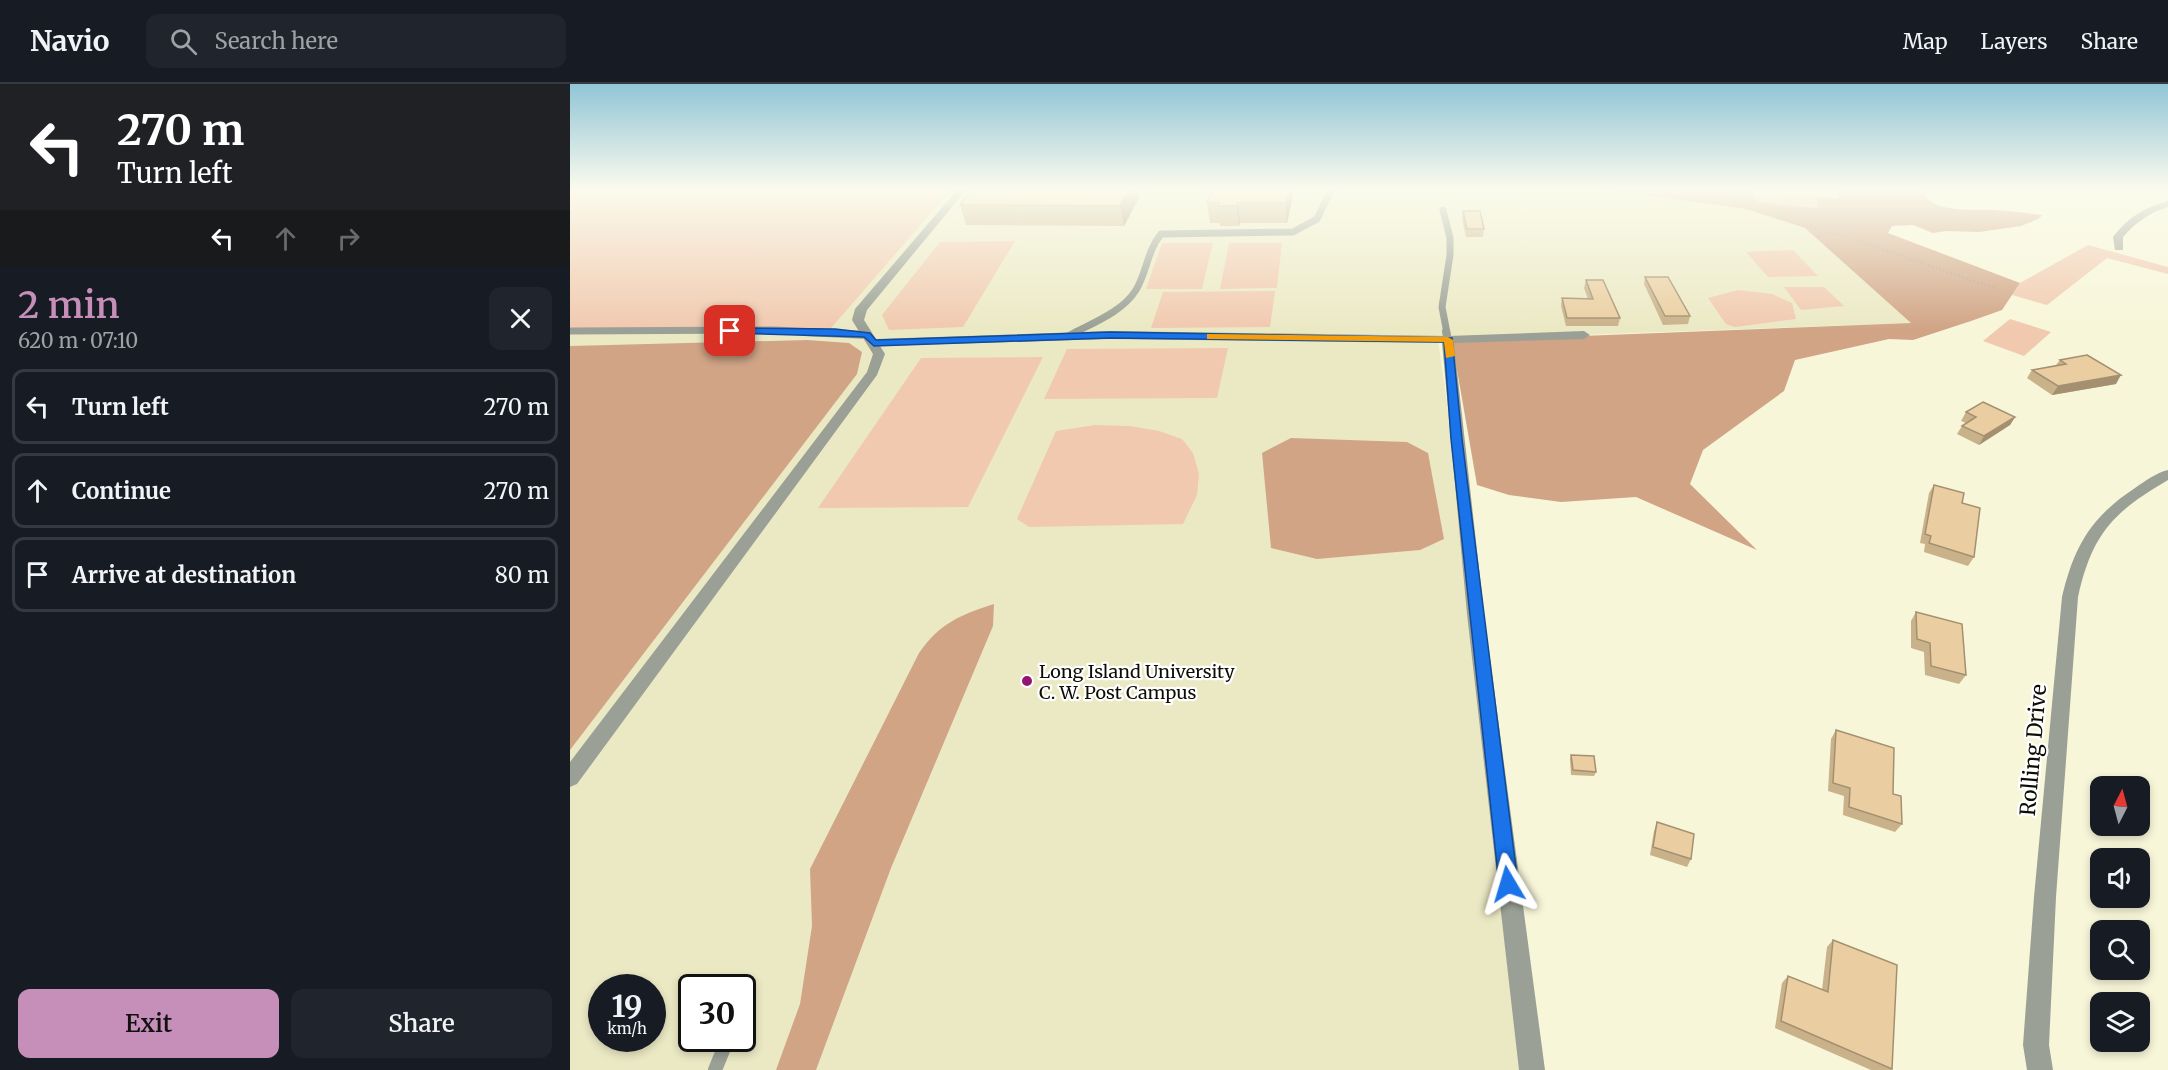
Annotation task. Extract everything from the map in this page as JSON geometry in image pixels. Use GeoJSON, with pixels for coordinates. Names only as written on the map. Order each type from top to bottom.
{"type":"FeatureCollection","features":[{"type":"Feature","properties":{"kind":"street"},"geometry":{"type":"LineString","coordinates":[[570,778],[873,372],[879,354],[858,320],[861,309],[923,236]]}},
{"type":"Feature","properties":{"kind":"street"},"geometry":{"type":"LineString","coordinates":[[2119,236],[2119,248]]}},
{"type":"Feature","properties":{"kind":"street"},"geometry":{"type":"LineString","coordinates":[[870,339],[1070,336],[1448,340],[1584,335]]}},
{"type":"Feature","properties":{"kind":"street"},"geometry":{"type":"LineString","coordinates":[[1448,340],[1456,439],[1532,1070]]}},
{"type":"Feature","properties":{"kind":"street","name":"Rolling Drive"},"geometry":{"type":"LineString","coordinates":[[2040,1070],[2036,1045],[2045,897],[2070,597],[2082,554],[2103,521],[2142,489],[2168,474]]}},
{"type":"Feature","properties":{"kind":"lane"},"geometry":{"type":"LineString","coordinates":[[1070,336],[1126,302],[1136,290],[1152,243],[1159,236]]}},
{"type":"Feature","properties":{"kind":"lane"},"geometry":{"type":"LineString","coordinates":[[1448,340],[1442,307],[1450,255],[1450,236]]}},
{"type":"Feature","properties":{"kind":"lane"},"geometry":{"type":"LineString","coordinates":[[570,331],[775,330],[870,339]]}},
{"type":"Feature","properties":{"kind":"lane"},"geometry":{"type":"LineString","coordinates":[[715,1070],[722,1052]]}},
{"type":"Feature","properties":{"kind":"path"},"geometry":{"type":"LineString","coordinates":[[1842,236],[1997,289]]}},
{"type":"Feature","properties":{"kind":"shaded area","name":"Long Island University C. W. Post Campus"},"geometry":{"type":"Polygon","coordinates":[[[570,236],[1814,236],[1912,323],[1438,340],[1471,570],[1532,1070],[570,1070],[570,236]]]}},
{"type":"Feature","properties":{"kind":"shaded area"},"geometry":{"type":"Polygon","coordinates":[[[570,236],[911,236],[831,328],[570,333],[570,236]]]}},
{"type":"Feature","properties":{"kind":"shaded area"},"geometry":{"type":"Polygon","coordinates":[[[1814,236],[1896,236],[2020,283],[2002,310],[1971,321],[1913,340],[1889,339],[1795,360],[1784,391],[1703,450],[1690,484],[1757,550],[1636,497],[1561,502],[1509,495],[1477,485],[1452,341],[1911,323],[1814,236]]]}},
{"type":"Feature","properties":{"kind":"shaded area"},"geometry":{"type":"Polygon","coordinates":[[[1015,241],[963,327],[889,330],[882,315],[940,242],[1015,241]]]}},
{"type":"Feature","properties":{"kind":"shaded area"},"geometry":{"type":"Polygon","coordinates":[[[1162,243],[1213,243],[1202,289],[1146,289],[1162,243]]]}},
{"type":"Feature","properties":{"kind":"shaded area"},"geometry":{"type":"Polygon","coordinates":[[[1229,243],[1282,243],[1277,288],[1220,289],[1229,243]]]}},
{"type":"Feature","properties":{"kind":"shaded area"},"geometry":{"type":"Polygon","coordinates":[[[2088,245],[2168,267],[2168,274],[2107,258],[2047,305],[2012,295],[2020,283],[2088,245]]]}},
{"type":"Feature","properties":{"kind":"shaded area"},"geometry":{"type":"Polygon","coordinates":[[[1793,250],[1818,276],[1768,277],[1746,252],[1793,250]]]}},
{"type":"Feature","properties":{"kind":"shaded area"},"geometry":{"type":"Polygon","coordinates":[[[1784,287],[1824,287],[1844,306],[1801,310],[1784,287]]]}},
{"type":"Feature","properties":{"kind":"shaded area"},"geometry":{"type":"Polygon","coordinates":[[[1738,290],[1772,294],[1792,303],[1796,319],[1735,327],[1726,324],[1708,298],[1738,290]]]}},
{"type":"Feature","properties":{"kind":"shaded area"},"geometry":{"type":"Polygon","coordinates":[[[1275,291],[1270,327],[1151,328],[1163,292],[1275,291]]]}},
{"type":"Feature","properties":{"kind":"shaded area"},"geometry":{"type":"Polygon","coordinates":[[[2010,319],[2051,332],[2024,356],[1983,341],[2010,319]]]}},
{"type":"Feature","properties":{"kind":"shaded area"},"geometry":{"type":"Polygon","coordinates":[[[807,340],[849,343],[862,352],[857,374],[570,750],[570,346],[807,340]]]}},
{"type":"Feature","properties":{"kind":"shaded area"},"geometry":{"type":"Polygon","coordinates":[[[1228,348],[1217,398],[1044,399],[1067,349],[1228,348]]]}},
{"type":"Feature","properties":{"kind":"shaded area"},"geometry":{"type":"Polygon","coordinates":[[[1043,357],[968,507],[818,508],[921,358],[1043,357]]]}},
{"type":"Feature","properties":{"kind":"shaded area"},"geometry":{"type":"Polygon","coordinates":[[[1095,425],[1130,426],[1159,431],[1182,439],[1193,453],[1199,474],[1197,495],[1183,524],[1029,527],[1017,519],[1056,431],[1095,425]]]}},
{"type":"Feature","properties":{"kind":"shaded area"},"geometry":{"type":"Polygon","coordinates":[[[1291,438],[1407,442],[1428,453],[1444,539],[1420,550],[1317,559],[1271,548],[1262,453],[1291,438]]]}},
{"type":"Feature","properties":{"kind":"shaded area"},"geometry":{"type":"Polygon","coordinates":[[[994,604],[993,626],[891,868],[816,1070],[776,1070],[800,1004],[812,926],[810,869],[919,653],[935,634],[952,621],[994,604]]]}},
{"type":"Feature","properties":{"kind":"building"},"geometry":{"type":"Polygon","coordinates":[[[1645,277],[1668,277],[1690,316],[1665,316],[1645,277]]]}},
{"type":"Feature","properties":{"kind":"building"},"geometry":{"type":"Polygon","coordinates":[[[1586,280],[1603,280],[1620,318],[1567,318],[1562,298],[1593,299],[1586,280]]]}},
{"type":"Feature","properties":{"kind":"building"},"geometry":{"type":"Polygon","coordinates":[[[2087,355],[2121,375],[2058,386],[2032,370],[2066,364],[2060,360],[2087,355]]]}},
{"type":"Feature","properties":{"kind":"building"},"geometry":{"type":"Polygon","coordinates":[[[1983,402],[2015,417],[1984,436],[1962,426],[1976,417],[1966,412],[1983,402]]]}},
{"type":"Feature","properties":{"kind":"building"},"geometry":{"type":"Polygon","coordinates":[[[1934,485],[1964,493],[1962,503],[1980,508],[1974,557],[1929,543],[1931,536],[1925,534],[1934,485]]]}},
{"type":"Feature","properties":{"kind":"building"},"geometry":{"type":"Polygon","coordinates":[[[1916,612],[1962,624],[1966,675],[1931,666],[1930,643],[1917,639],[1916,612]]]}},
{"type":"Feature","properties":{"kind":"building"},"geometry":{"type":"Polygon","coordinates":[[[1836,730],[1894,748],[1893,794],[1901,796],[1902,824],[1849,807],[1850,788],[1833,783],[1836,730]]]}},
{"type":"Feature","properties":{"kind":"building"},"geometry":{"type":"Polygon","coordinates":[[[1571,755],[1594,756],[1596,772],[1573,770],[1571,755]]]}},
{"type":"Feature","properties":{"kind":"building"},"geometry":{"type":"Polygon","coordinates":[[[1657,822],[1694,834],[1691,859],[1653,847],[1657,822]]]}},
{"type":"Feature","properties":{"kind":"building"},"geometry":{"type":"Polygon","coordinates":[[[1833,940],[1897,965],[1892,1069],[1781,1021],[1788,976],[1828,992],[1833,940]]]}},
{"type":"Feature","properties":{"kind":"slow traffic"},"geometry":{"type":"LineString","coordinates":[[1211,336],[1448,340],[1450,356]]}},
{"type":"Feature","properties":{"kind":"place","name":"Long Island University C. W. Post Campus"},"geometry":{"type":"Point","coordinates":[1027,681]}},
{"type":"Feature","properties":{"kind":"route"},"geometry":{"type":"LineString","coordinates":[[730,331],[835,332],[867,335],[874,343],[1110,335],[1448,340],[1456,439],[1508,884]]}}]}
